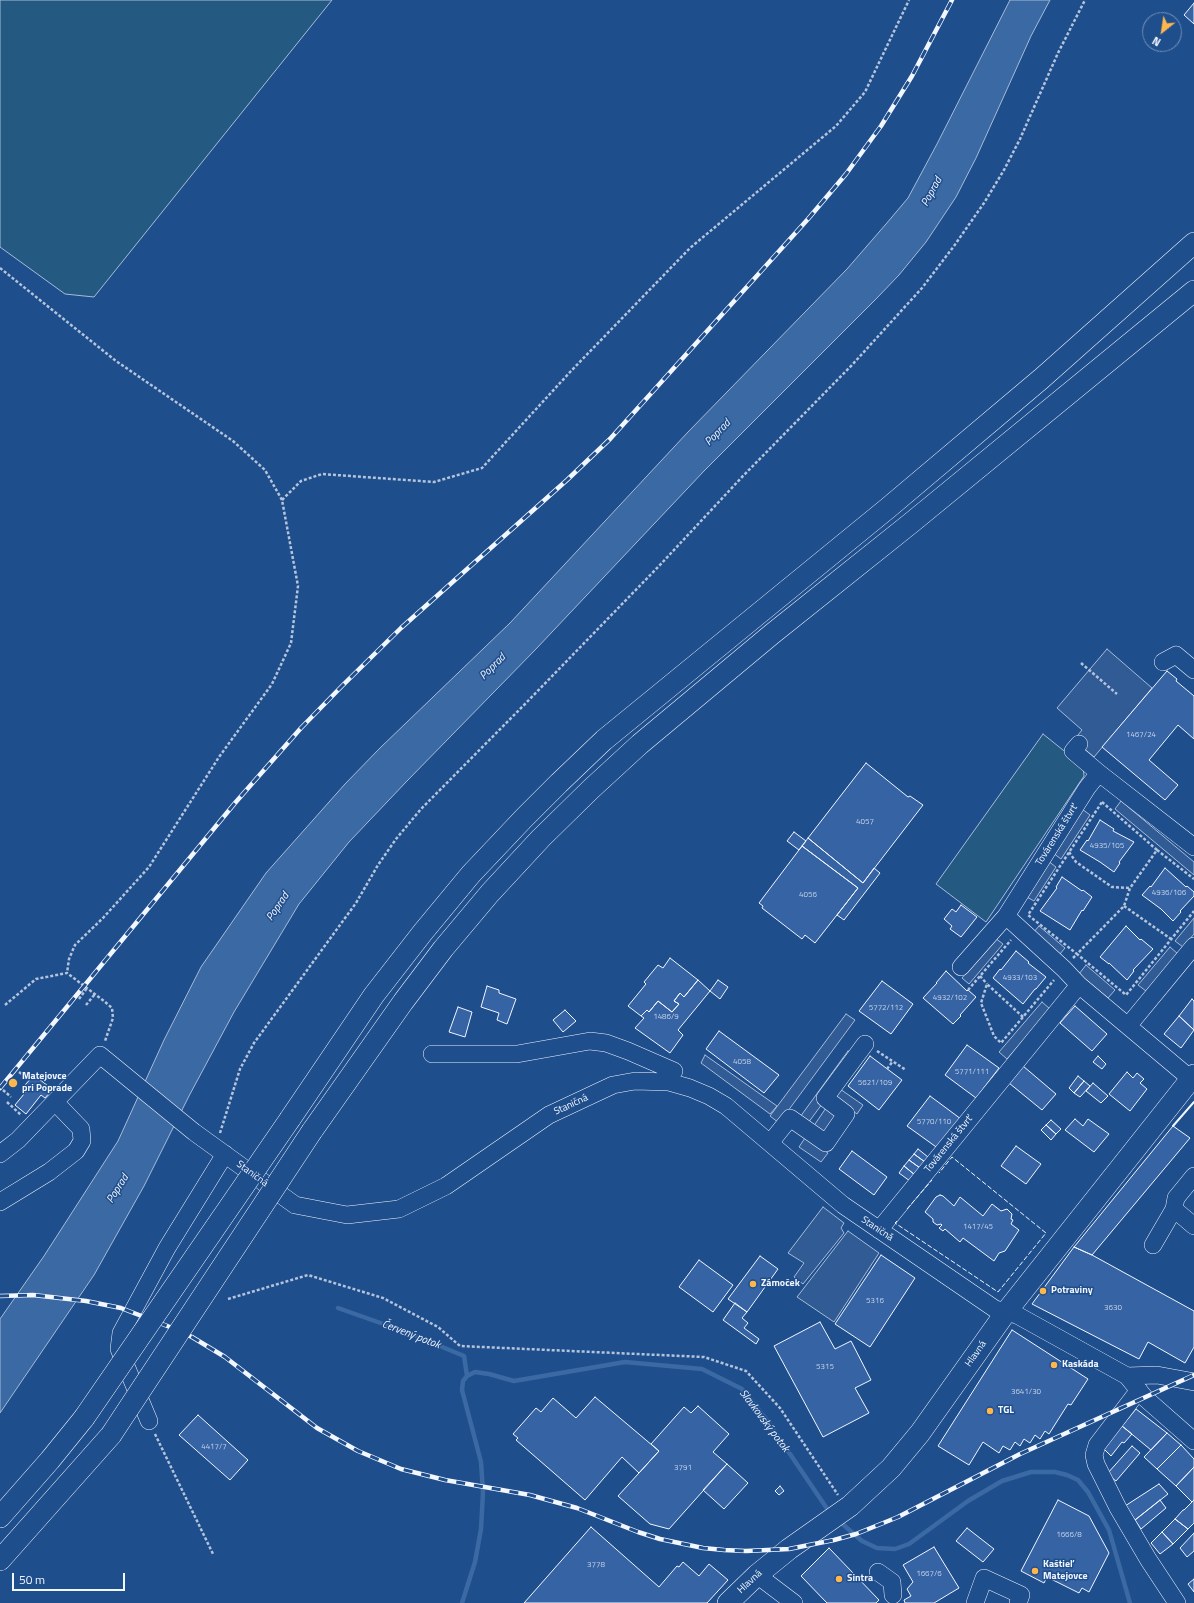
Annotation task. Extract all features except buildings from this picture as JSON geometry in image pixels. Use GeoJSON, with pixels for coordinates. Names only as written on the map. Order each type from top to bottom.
{"type":"FeatureCollection","features":[{"type":"Feature","properties":{"kind":"main road"},"geometry":{"type":"LineString","coordinates":[[0,1517],[50,1460],[84,1418],[374,995],[423,932],[472,874],[554,788],[604,740],[888,508],[1041,379],[1194,243]]}},
{"type":"Feature","properties":{"kind":"main road"},"geometry":{"type":"LineString","coordinates":[[0,1560],[111,1435],[312,1131],[403,1002],[490,893],[541,838],[640,744],[772,634],[911,523],[1194,291]]}},
{"type":"Feature","properties":{"kind":"main road","name":"Hlavná"},"geometry":{"type":"LineString","coordinates":[[728,1603],[757,1575],[789,1549],[822,1526],[841,1503],[891,1468],[920,1433],[1192,1077]]}},
{"type":"Feature","properties":{"kind":"street"},"geometry":{"type":"LineString","coordinates":[[1162,662],[1176,655],[1194,670]]}},
{"type":"Feature","properties":{"kind":"street"},"geometry":{"type":"LineString","coordinates":[[1079,744],[1073,751],[1194,847]]}},
{"type":"Feature","properties":{"kind":"street","name":"Továrenská štvrť"},"geometry":{"type":"LineString","coordinates":[[961,967],[1006,916],[1087,788],[1099,773]]}},
{"type":"Feature","properties":{"kind":"street"},"geometry":{"type":"LineString","coordinates":[[1006,916],[1064,969],[1079,985],[1192,1077]]}},
{"type":"Feature","properties":{"kind":"street"},"geometry":{"type":"LineString","coordinates":[[1128,1026],[1194,946]]}},
{"type":"Feature","properties":{"kind":"street","name":"Továrenská štvrť"},"geometry":{"type":"LineString","coordinates":[[880,1230],[1079,985]]}},
{"type":"Feature","properties":{"kind":"street"},"geometry":{"type":"LineString","coordinates":[[432,1054],[516,1054],[590,1041],[606,1043],[628,1051],[671,1076]]}},
{"type":"Feature","properties":{"kind":"street"},"geometry":{"type":"LineString","coordinates":[[770,1143],[790,1118],[826,1143],[846,1114],[825,1098],[865,1044]]}},
{"type":"Feature","properties":{"kind":"street","name":"Staničná"},"geometry":{"type":"LineString","coordinates":[[100,1055],[194,1132],[295,1205],[346,1214],[399,1209],[446,1186],[548,1115],[613,1085],[671,1076],[690,1088],[709,1096],[726,1106],[843,1205],[995,1309],[1011,1314],[1127,1376]]}},
{"type":"Feature","properties":{"kind":"street"},"geometry":{"type":"LineString","coordinates":[[0,1154],[18,1140],[100,1055]]}},
{"type":"Feature","properties":{"kind":"street"},"geometry":{"type":"LineString","coordinates":[[0,1202],[49,1172],[76,1151],[82,1141],[81,1129],[55,1102]]}},
{"type":"Feature","properties":{"kind":"street"},"geometry":{"type":"LineString","coordinates":[[149,1421],[119,1349],[121,1333],[220,1151]]}},
{"type":"Feature","properties":{"kind":"street"},"geometry":{"type":"LineString","coordinates":[[1153,1245],[1174,1209],[1176,1198],[1194,1176]]}},
{"type":"Feature","properties":{"kind":"street"},"geometry":{"type":"LineString","coordinates":[[1174,1209],[1194,1226]]}},
{"type":"Feature","properties":{"kind":"street"},"geometry":{"type":"LineString","coordinates":[[1127,1376],[1157,1375],[1189,1381]]}},
{"type":"Feature","properties":{"kind":"street"},"geometry":{"type":"LineString","coordinates":[[1127,1376],[1142,1394],[1194,1441]]}},
{"type":"Feature","properties":{"kind":"street"},"geometry":{"type":"LineString","coordinates":[[1142,1394],[1097,1445],[1094,1455],[1096,1464],[1118,1508],[1148,1559],[1177,1603]]}},
{"type":"Feature","properties":{"kind":"street"},"geometry":{"type":"LineString","coordinates":[[878,1572],[892,1582],[892,1600]]}},
{"type":"Feature","properties":{"kind":"street"},"geometry":{"type":"LineString","coordinates":[[757,1575],[794,1603]]}},
{"type":"Feature","properties":{"kind":"street"},"geometry":{"type":"LineString","coordinates":[[975,1603],[984,1578],[1021,1596],[1018,1603]]}},
{"type":"Feature","properties":{"kind":"path"},"geometry":{"type":"LineString","coordinates":[[282,500],[302,481],[322,474],[434,482],[482,468],[571,371],[690,248],[836,126],[865,92],[909,0]]}},
{"type":"Feature","properties":{"kind":"path"},"geometry":{"type":"LineString","coordinates":[[220,1151],[240,1069],[254,1043],[356,903],[378,865],[396,839],[421,809],[659,566],[736,482],[882,333],[922,288],[984,203],[1004,170],[1020,139],[1058,53],[1085,0]]}},
{"type":"Feature","properties":{"kind":"path"},"geometry":{"type":"LineString","coordinates":[[0,268],[116,361],[233,441],[265,470],[282,500],[298,586],[291,643],[272,684],[219,757],[149,867],[103,918],[75,945],[69,959],[67,974]]}},
{"type":"Feature","properties":{"kind":"path"},"geometry":{"type":"LineString","coordinates":[[1081,663],[1117,694]]}},
{"type":"Feature","properties":{"kind":"path"},"geometry":{"type":"LineString","coordinates":[[1194,880],[1102,802],[1028,915],[1126,995],[1194,911]]}},
{"type":"Feature","properties":{"kind":"path"},"geometry":{"type":"LineString","coordinates":[[1072,959],[1124,906],[1130,888],[1157,850]]}},
{"type":"Feature","properties":{"kind":"path"},"geometry":{"type":"LineString","coordinates":[[1069,852],[1076,862],[1112,887],[1130,888]]}},
{"type":"Feature","properties":{"kind":"path"},"geometry":{"type":"LineString","coordinates":[[1124,906],[1171,939]]}},
{"type":"Feature","properties":{"kind":"path"},"geometry":{"type":"LineString","coordinates":[[968,990],[1014,936]]}},
{"type":"Feature","properties":{"kind":"path"},"geometry":{"type":"LineString","coordinates":[[5,1005],[36,979],[67,974],[112,1008],[113,1018],[100,1055]]}},
{"type":"Feature","properties":{"kind":"path"},"geometry":{"type":"LineString","coordinates":[[987,984],[981,1003],[994,1036],[1001,1043],[1059,974]]}},
{"type":"Feature","properties":{"kind":"path"},"geometry":{"type":"LineString","coordinates":[[980,976],[1023,1017]]}},
{"type":"Feature","properties":{"kind":"path"},"geometry":{"type":"LineString","coordinates":[[79,999],[87,988]]}},
{"type":"Feature","properties":{"kind":"path"},"geometry":{"type":"LineString","coordinates":[[86,1005],[95,994]]}},
{"type":"Feature","properties":{"kind":"path"},"geometry":{"type":"LineString","coordinates":[[865,1044],[906,1070]]}},
{"type":"Feature","properties":{"kind":"path"},"geometry":{"type":"LineString","coordinates":[[887,1069],[893,1061]]}},
{"type":"Feature","properties":{"kind":"path"},"geometry":{"type":"LineString","coordinates":[[19,1072],[27,1078]]}},
{"type":"Feature","properties":{"kind":"path"},"geometry":{"type":"LineString","coordinates":[[3,1090],[12,1096]]}},
{"type":"Feature","properties":{"kind":"path"},"geometry":{"type":"LineString","coordinates":[[228,1299],[308,1275],[383,1298],[438,1326],[460,1346],[704,1357],[746,1371],[780,1408],[841,1503]]}},
{"type":"Feature","properties":{"kind":"path"},"geometry":{"type":"LineString","coordinates":[[149,1421],[213,1554]]}},
{"type":"Feature","properties":{"kind":"shaded area"},"geometry":{"type":"Polygon","coordinates":[[[0,0],[332,0],[94,297],[65,294],[0,247],[0,0]]]}},
{"type":"Feature","properties":{"kind":"shaded area"},"geometry":{"type":"Polygon","coordinates":[[[1107,649],[1152,688],[1094,757],[1074,740],[1082,730],[1057,708],[1107,649]]]}},
{"type":"Feature","properties":{"kind":"shaded area"},"geometry":{"type":"Polygon","coordinates":[[[1043,734],[1083,766],[1084,776],[986,922],[936,884],[1043,734]]]}},
{"type":"Feature","properties":{"kind":"shaded area"},"geometry":{"type":"Polygon","coordinates":[[[1121,801],[1194,862],[1194,875],[1115,809],[1121,801]]]}},
{"type":"Feature","properties":{"kind":"shaded area"},"geometry":{"type":"Polygon","coordinates":[[[1082,809],[1090,815],[1061,859],[1053,853],[1082,809]]]}},
{"type":"Feature","properties":{"kind":"shaded area"},"geometry":{"type":"Polygon","coordinates":[[[1048,861],[1056,867],[1034,901],[1025,896],[1048,861]]]}},
{"type":"Feature","properties":{"kind":"shaded area"},"geometry":{"type":"Polygon","coordinates":[[[1194,918],[1194,934],[1183,947],[1175,941],[1194,918]]]}},
{"type":"Feature","properties":{"kind":"shaded area"},"geometry":{"type":"Polygon","coordinates":[[[1039,926],[1065,948],[1059,955],[1033,933],[1039,926]]]}},
{"type":"Feature","properties":{"kind":"shaded area"},"geometry":{"type":"Polygon","coordinates":[[[995,938],[1003,944],[969,984],[962,978],[995,938]]]}},
{"type":"Feature","properties":{"kind":"shaded area"},"geometry":{"type":"Polygon","coordinates":[[[1170,947],[1178,954],[1146,991],[1138,985],[1170,947]]]}},
{"type":"Feature","properties":{"kind":"shaded area"},"geometry":{"type":"Polygon","coordinates":[[[1086,965],[1115,990],[1108,998],[1079,974],[1086,965]]]}},
{"type":"Feature","properties":{"kind":"shaded area"},"geometry":{"type":"Polygon","coordinates":[[[1042,1002],[1050,1009],[1007,1059],[999,1052],[1042,1002]]]}},
{"type":"Feature","properties":{"kind":"shaded area"},"geometry":{"type":"Polygon","coordinates":[[[846,1014],[855,1020],[779,1123],[770,1116],[846,1014]]]}},
{"type":"Feature","properties":{"kind":"shaded area"},"geometry":{"type":"Polygon","coordinates":[[[848,1051],[857,1057],[808,1123],[800,1117],[848,1051]]]}},
{"type":"Feature","properties":{"kind":"shaded area"},"geometry":{"type":"Polygon","coordinates":[[[705,1055],[777,1106],[770,1114],[701,1063],[705,1055]]]}},
{"type":"Feature","properties":{"kind":"shaded area"},"geometry":{"type":"Polygon","coordinates":[[[840,1089],[863,1105],[857,1114],[834,1098],[840,1089]]]}},
{"type":"Feature","properties":{"kind":"shaded area"},"geometry":{"type":"Polygon","coordinates":[[[826,1108],[840,1117],[826,1136],[813,1127],[826,1108]]]}},
{"type":"Feature","properties":{"kind":"shaded area"},"geometry":{"type":"Polygon","coordinates":[[[805,1138],[828,1153],[821,1162],[799,1147],[805,1138]]]}},
{"type":"Feature","properties":{"kind":"shaded area"},"geometry":{"type":"Polygon","coordinates":[[[823,1207],[844,1223],[841,1228],[844,1233],[803,1284],[794,1277],[804,1263],[788,1253],[823,1207]]]}},
{"type":"Feature","properties":{"kind":"shaded area"},"geometry":{"type":"Polygon","coordinates":[[[848,1231],[879,1253],[834,1322],[797,1297],[848,1231]]]}},
{"type":"Feature","properties":{"kind":"water","name":"Poprad"},"geometry":{"type":"Polygon","coordinates":[[[1010,0],[1050,0],[1031,36],[976,158],[956,197],[926,242],[899,275],[876,299],[704,471],[536,649],[349,842],[299,904],[234,1012],[189,1096],[144,1186],[94,1275],[0,1413],[0,1319],[44,1256],[118,1141],[164,1040],[201,967],[266,873],[345,784],[380,748],[510,623],[688,432],[847,269],[886,224],[908,198],[1010,0]]]}},
{"type":"Feature","properties":{"kind":"waterway","name":"Červený potok"},"geometry":{"type":"LineString","coordinates":[[338,1308],[406,1332],[464,1356],[467,1376]]}},
{"type":"Feature","properties":{"kind":"waterway","name":"Slavkovský potok"},"geometry":{"type":"LineString","coordinates":[[462,1603],[475,1562],[481,1529],[483,1492],[481,1462],[462,1390],[463,1381],[467,1376],[475,1372],[514,1381],[625,1362],[702,1369],[742,1389],[769,1423],[830,1513]]}},
{"type":"Feature","properties":{"kind":"waterway","name":"Slavkovský potok"},"geometry":{"type":"LineString","coordinates":[[839,1521],[862,1541],[877,1548],[895,1549],[909,1544],[968,1501],[1002,1481],[1031,1472],[1055,1472],[1067,1475],[1078,1480],[1088,1492],[1109,1530],[1130,1603]]}},
{"type":"Feature","properties":{"kind":"railway"},"geometry":{"type":"LineString","coordinates":[[0,1088],[235,803],[301,728],[401,628],[567,480],[610,439],[808,219],[846,174],[881,126],[912,76],[952,0]]}},
{"type":"Feature","properties":{"kind":"railway"},"geometry":{"type":"LineString","coordinates":[[0,1296],[33,1295],[86,1301],[121,1308],[175,1329],[192,1337],[225,1357],[317,1428],[358,1451],[401,1469],[445,1480],[530,1495],[577,1508],[660,1539],[703,1548],[724,1550],[746,1551],[789,1549],[856,1534],[898,1517],[1020,1454],[1194,1375]]}},
{"type":"Feature","properties":{"kind":"fence"},"geometry":{"type":"LineString","coordinates":[[897,1221],[895,1223],[998,1292],[1046,1233],[952,1157],[939,1173]]}},
{"type":"Feature","properties":{"kind":"fence"},"geometry":{"type":"LineString","coordinates":[[907,1209],[932,1180]]}},
{"type":"Feature","properties":{"kind":"wall"},"geometry":{"type":"LineString","coordinates":[[1173,1126],[1194,1102]]}},
{"type":"Feature","properties":{"kind":"place","name":"Matejovce pri Poprade"},"geometry":{"type":"Point","coordinates":[13,1083]}},
{"type":"Feature","properties":{"kind":"place","name":"Zámoček"},"geometry":{"type":"Point","coordinates":[753,1284]}},
{"type":"Feature","properties":{"kind":"place","name":"Potraviny"},"geometry":{"type":"Point","coordinates":[1043,1291]}},
{"type":"Feature","properties":{"kind":"place","name":"Kaskáda"},"geometry":{"type":"Point","coordinates":[1054,1365]}},
{"type":"Feature","properties":{"kind":"place","name":"TGL"},"geometry":{"type":"Point","coordinates":[990,1411]}},
{"type":"Feature","properties":{"kind":"place","name":"Kaštieľ Matejovce"},"geometry":{"type":"Point","coordinates":[1035,1571]}},
{"type":"Feature","properties":{"kind":"place","name":"Sintra"},"geometry":{"type":"Point","coordinates":[839,1579]}}]}
